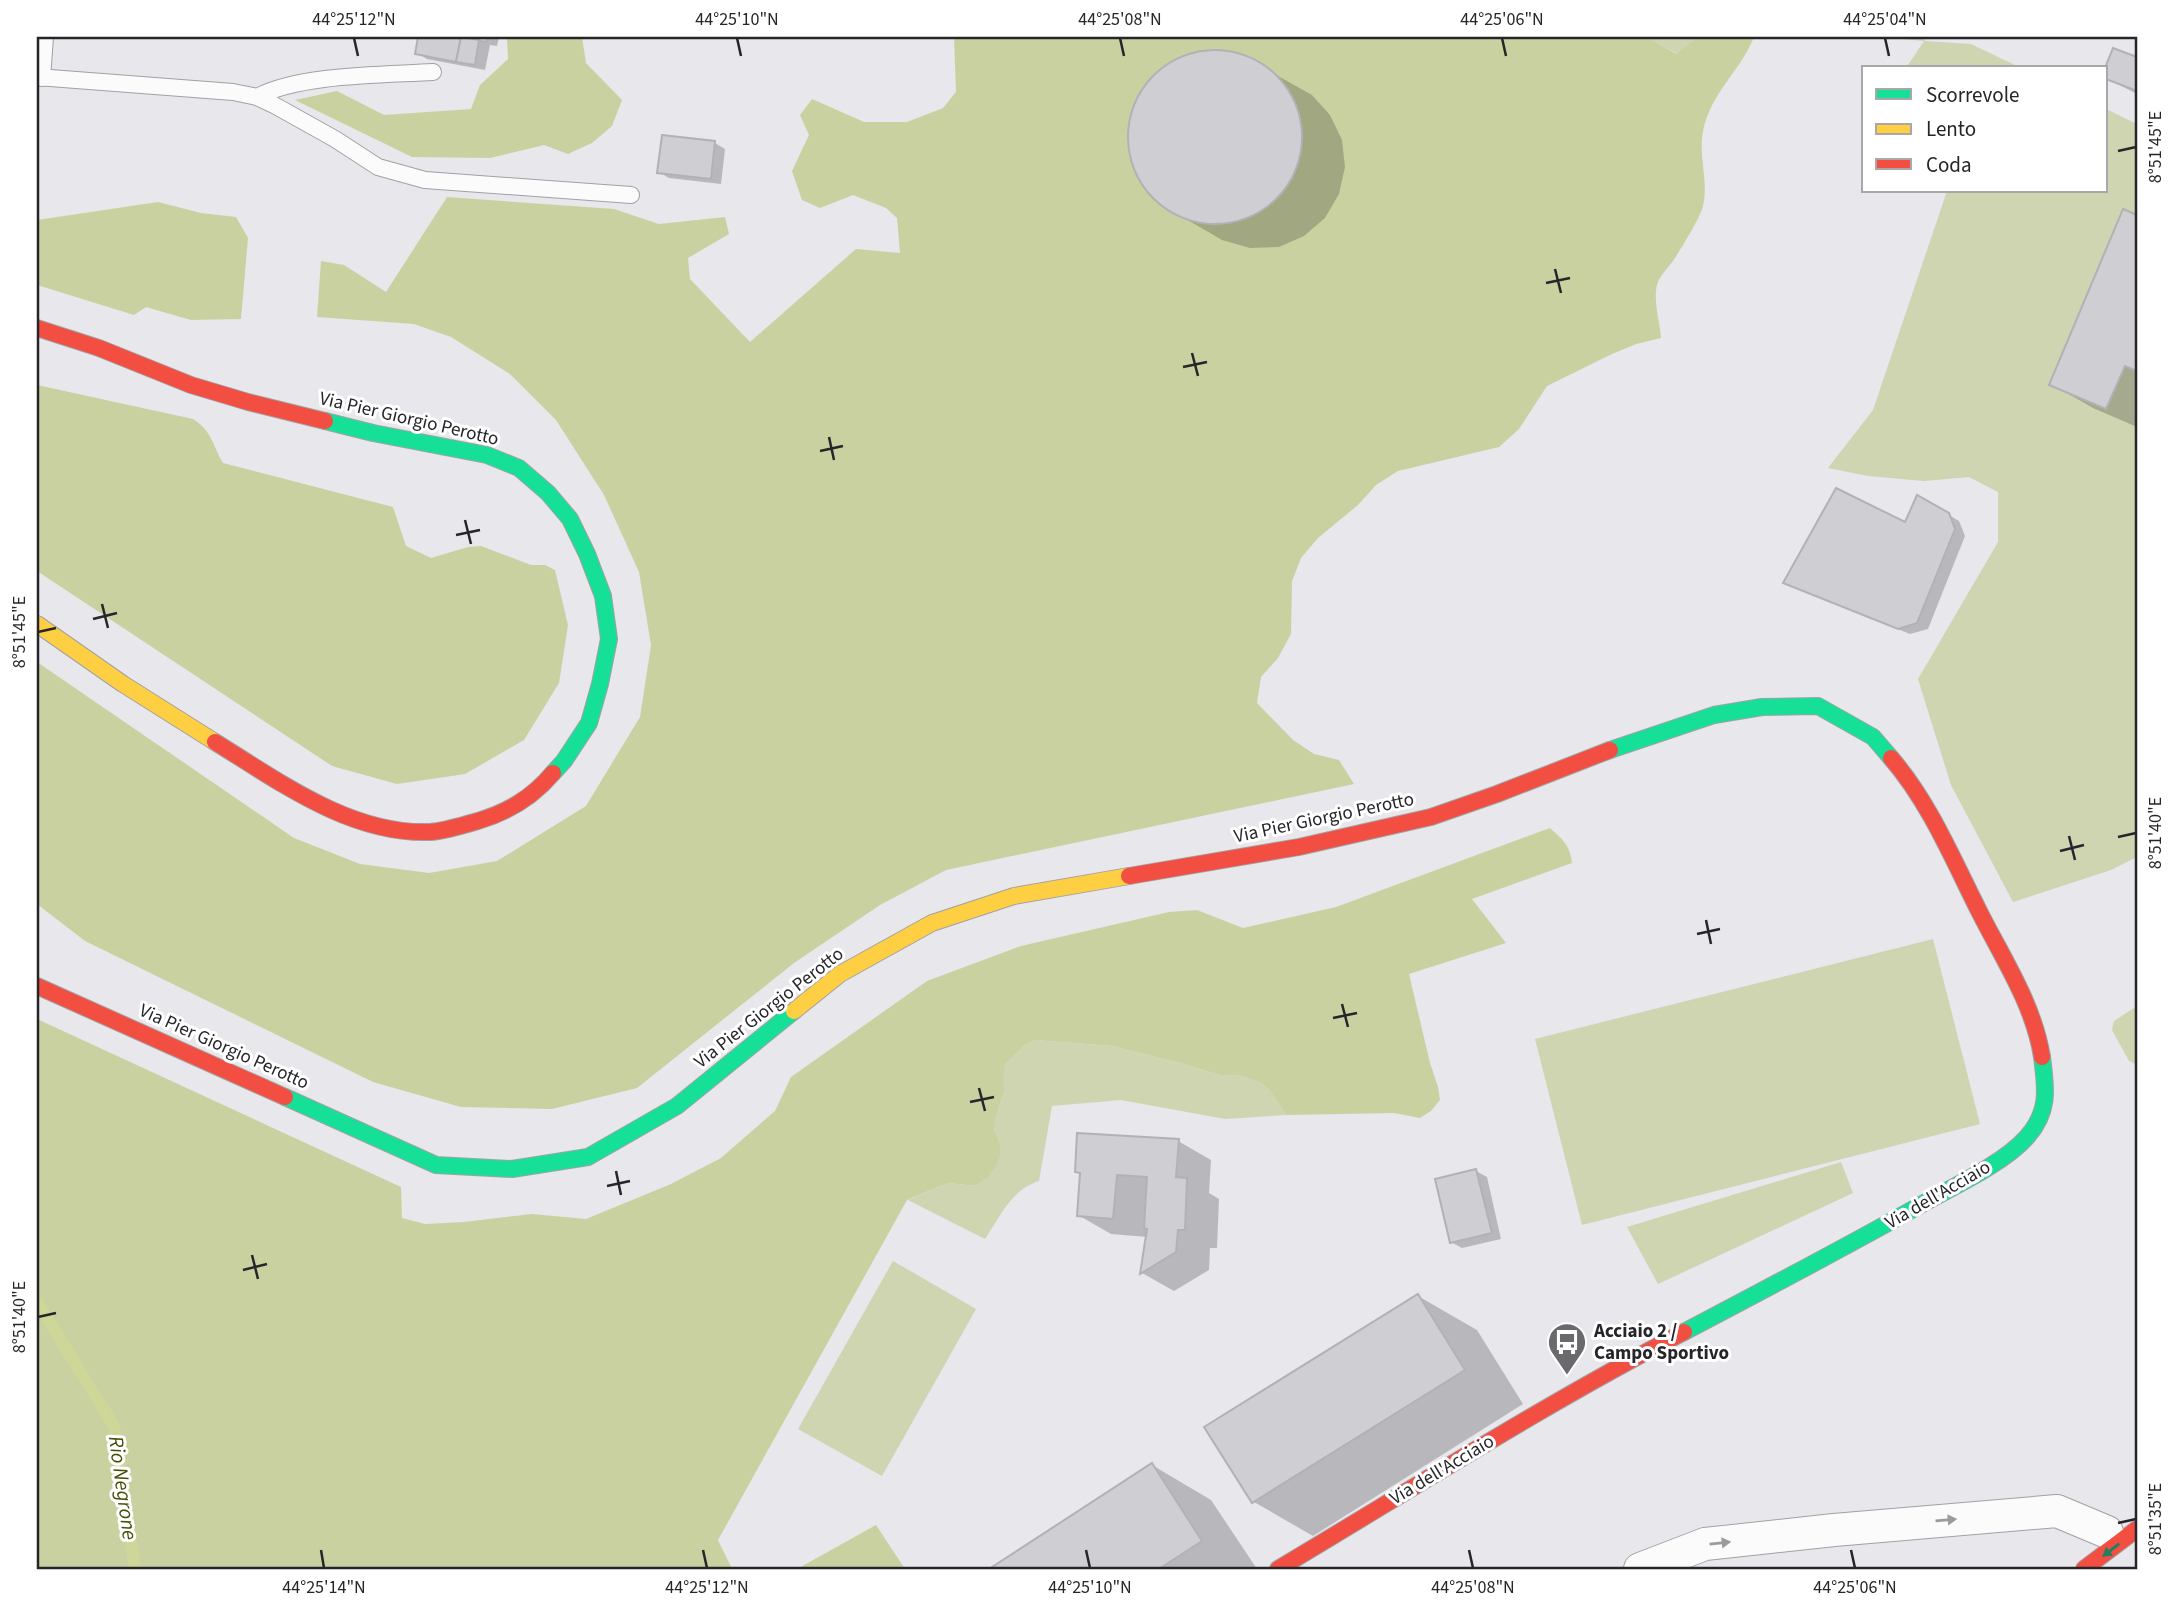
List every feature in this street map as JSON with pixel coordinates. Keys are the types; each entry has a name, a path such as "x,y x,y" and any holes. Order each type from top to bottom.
{"main road":[{"name":"Via Pier Giorgio Perotto","path":"37,328 99,348 191,385 248,402 373,433 488,455 519,468 548,493 570,519 603,596 609,639 589,723 564,761 539,790 501,814 430,832 389,828 352,819 301,795 123,684 37,624"},
{"name":"Via dell'Acciaio","path":"1278,1569 1315,1560 1615,1368 1833,1254 1994,1164 2027,1137 2041,1114 2047,1091 2040,1044 2030,1011 1911,781 1873,737 1818,706 1762,707 1714,715"},
{"name":"Via Pier Giorgio Perotto","path":"37,986 436,1165 512,1168 588,1157 677,1106 840,974 932,923 1014,896 1298,847 1432,817 1612,749 1714,715"},
{"path":"2084,1569 2122,1530"}],"street":[{"path":"1640,1569 1705,1544 2057,1511 2122,1530"}],"lane":[{"path":"45,37 39,78 233,92 257,97 335,139 378,166 425,180 631,195"},
{"path":"257,97 270,90 341,78 433,72"}],"green space":[{"path":"507,37 582,37 586,63 622,100 612,126 592,143 568,154 544,145 490,158 412,157 295,100 337,91 384,115 471,109 480,85 508,59"},
{"path":"954,37 1650,37 1677,54 1697,37 1754,37 1712,105 1707,118 1702,140 1705,187 1703,206 1686,240 1657,285 1656,305 1661,338 1612,354 1547,386 1519,429 1499,447 1398,471 1376,485 1358,505 1318,538 1301,558 1292,581 1291,634 1278,658 1261,677 1257,703 1293,740 1314,754 1339,760 1354,784 946,870 880,905 794,963 637,1088 552,1109 461,1107 373,1082 85,941 37,904 37,662 294,838 360,864 429,873 497,861 586,806 640,717 651,645 639,572 604,495 556,420 510,374 451,337 414,324 317,317 321,261 344,265 386,292 447,197 614,209 659,224 725,217 729,234 688,258 690,279 750,342 856,249 900,253 897,218 886,208 853,195 820,208 802,200 792,171 809,135 800,115 812,99 864,122 907,122 943,108 956,92"},
{"path":"1650,37 1697,37 1678,54"},
{"path":"1879,37 1924,37 1925,41 1971,44 2017,66 1907,66 1924,41"},
{"path":"2108,110 2137,124 2137,857 2111,870 2013,902 1951,785 1918,679 1998,542 1998,492 1969,477 1924,481 1868,476 1828,468 1873,410 1947,192 2108,192"},
{"path":"158,202 201,213 236,217 248,238 241,319 191,320 146,307 134,315 37,285 37,220"},
{"path":"37,385 193,419 208,433 223,463 393,507 406,546 431,558 481,546 531,565 545,565 555,570 568,625 559,683 524,740 465,774 397,784 332,766 37,571"},
{"path":"1550,828 1565,843 1572,863 1472,899 1506,943 1409,974 1440,1100 1431,1111 1420,1118 1394,1113 1286,1115 1270,1091 1261,1083 1248,1078 1223,1076 1112,1046 1035,1040 1024,1046 1005,1065 1004,1092 994,1130 1000,1143 1000,1156 995,1168 987,1179 974,1186 948,1183 907,1200 718,1540 732,1569 37,1569 37,1019 401,1187 402,1218 425,1224 532,1214 586,1219 671,1184 721,1158 775,1111 791,1077 927,981 1021,946 1169,912 1197,910 1243,928 1336,907"},
{"path":"1933,939 1980,1124 1582,1225 1535,1039"},
{"path":"2137,1006 2137,1065 2129,1061 2112,1030 2114,1021"},
{"path":"1035,1040 1112,1046 1223,1076 1248,1078 1261,1083 1270,1091 1286,1115 1225,1119 1121,1100 1052,1106 1039,1181 1021,1190 1014,1197 985,1239 908,1200 948,1183 974,1186 987,1179 995,1168 1000,1143 994,1130 1004,1092 1005,1065 1024,1046"},
{"path":"1841,1162 1853,1193 1658,1284 1627,1227"},
{"path":"893,1261 976,1309 882,1476 798,1429"},
{"path":"876,1525 905,1569 797,1569"}],"building":[{"path":"418,37 461,37 456,62 415,54"},
{"path":"461,37 488,37 486,42"},
{"path":"461,37 479,40 475,65 456,62"},
{"path":"2113,48 2137,57 2137,91 2108,80 2108,66 2106,66"},
{"path":"1215,50 1248,57 1276,76 1295,104 1302,137 1295,170 1276,198 1248,217 1215,224 1182,217 1154,198 1135,170 1128,137 1135,104 1154,76 1182,57"},
{"path":"662,135 715,141 711,179 657,173"},
{"path":"2123,209 2137,215 2137,371 2125,366 2106,409 2049,385"},
{"path":"1836,488 1905,522 1917,495 1949,513 1955,529 1917,623 1898,629 1783,583"},
{"path":"1077,1133 1179,1139 1176,1177 1187,1178 1185,1230 1178,1230 1176,1252 1140,1274 1147,1229 1144,1228 1147,1177 1117,1175 1113,1219 1077,1216 1080,1173 1075,1172"},
{"path":"1476,1169 1492,1233 1450,1243 1435,1179"},
{"path":"1418,1294 1465,1370 1252,1503 1204,1427"},
{"path":"1152,1463 1202,1541 1159,1569 989,1569"}],"waterway":[{"name":"Rio Negrone","path":"37,1302 114,1426 135,1569"}],"traffic: fast":[{"path":"325,421 487,455 519,468 548,493 570,519 603,596 609,639 589,723 553,773"},
{"path":"1610,750 1714,715 1762,707 1818,706 1873,737 1891,758"},
{"path":"285,1097 436,1165 512,1169 588,1157 677,1106 794,1011"},
{"path":"1684,1332 1964,1182 2006,1156 2027,1137 2040,1118 2045,1099 2042,1057"}],"traffic: slow":[{"path":"37,624 123,684 215,742"},
{"path":"794,1011 840,974 932,923 1014,896 1129,876"}],"traffic: jam":[{"path":"37,328 99,348 191,385 325,421"},
{"path":"215,742 317,803 372,825 401,831 430,832 489,817 528,797 553,773"},
{"path":"1129,876 1299,847 1431,817 1610,750"},
{"path":"1891,758 1929,813 2008,966 2032,1020 2042,1057"},
{"path":"37,986 285,1097"},
{"path":"1278,1569 1530,1418 1684,1332"},
{"path":"2084,1569 2137,1529"}],"place":[{"name":"Acciaio 2 / Campo Sportivo","path":"1567,1376"}]}
